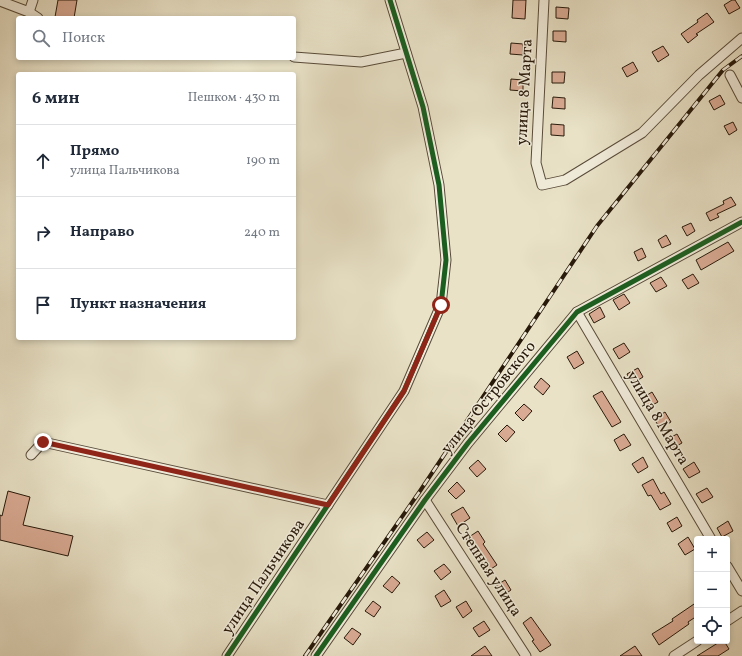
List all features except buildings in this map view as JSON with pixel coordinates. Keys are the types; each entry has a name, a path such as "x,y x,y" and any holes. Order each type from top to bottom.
{"street":[{"path":"29,12 32,0"},
{"name":"улица Пальчикова","path":"227,656 404,391 441,305 446,260 439,185 423,107 390,0"},
{"name":"улица 8 Марта","path":"544,0 536,163 542,185 565,180 642,133 698,75 742,38"},
{"path":"0,1 29,12 35,16"},
{"path":"296,57 362,62 406,53"},
{"path":"730,75 742,98"},
{"name":"улица Островского","path":"316,656 425,500 468,443 577,312 742,222"},
{"name":"улица 8 Марта","path":"577,312 709,536"},
{"path":"31,455 43,442 328,505"},
{"name":"Степная улица","path":"425,500 526,656"},
{"path":"730,571 742,591"},
{"path":"730,619 742,611"},
{"path":"674,656 694,643"}],"railway":[{"path":"305,656 420,491 597,226 723,70 742,56"}],"cycle path":[{"path":"227,656 404,391 441,305 446,260 439,185 423,107 390,0"},
{"path":"316,656 425,500 468,443 577,312 742,222"}],"route":[{"path":"43,442 328,505 404,391 441,305"}]}
